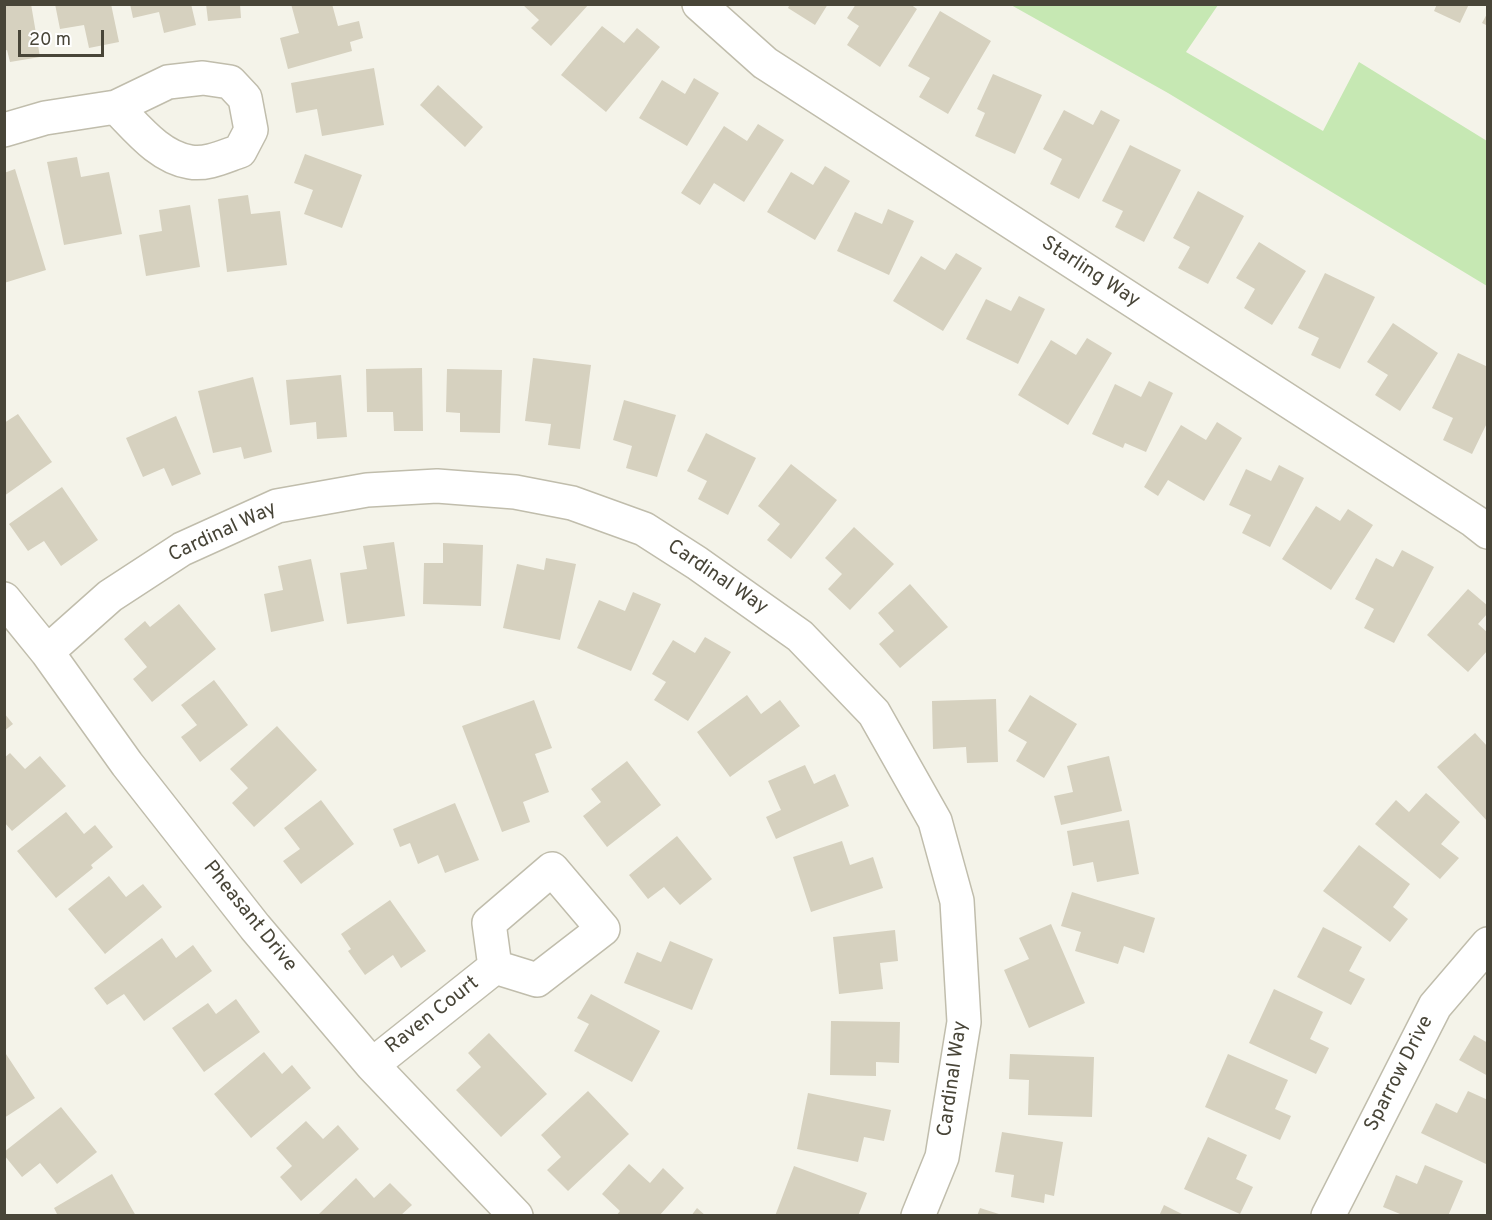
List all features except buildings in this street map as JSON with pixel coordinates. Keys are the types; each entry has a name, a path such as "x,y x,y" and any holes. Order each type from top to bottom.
{"street":[{"name":"Starling Way","path":"699,4 765,63 1464,514 1488,532"},
{"path":"4,130 45,118 116,107"},
{"name":"Cardinal Way","path":"47,652 110,596 182,549 277,506 368,489 437,486 515,492 572,503 644,529 697,563 800,636 874,713 934,821 957,901 964,1023 942,1157 918,1215"},
{"name":"Pheasant Drive","path":"4,600 47,652 127,764 255,927 372,1065 516,1215"},
{"name":"Sparrow Drive","path":"1328,1215 1435,1006 1488,944"},
{"name":"Raven Court","path":"372,1065 495,967"}],"green space":[{"path":"1011,5 1218,5 1186,52 1323,131 1359,62 1487,141 1487,286 1168,93"}]}
